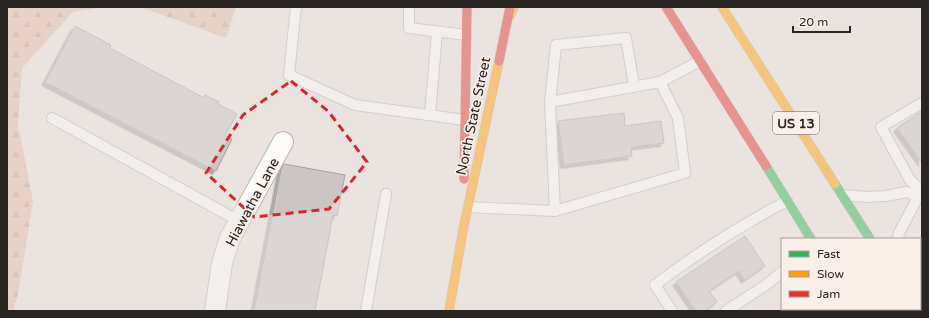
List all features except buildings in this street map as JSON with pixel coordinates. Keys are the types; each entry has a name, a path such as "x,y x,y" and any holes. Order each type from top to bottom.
{"main road":[{"name":"North State Street","path":"463,230 467,7"},
{"name":"North State Street","path":"449,311 463,230 510,7"},
{"path":"508,19 514,7"},
{"path":"666,7 810,238"},
{"name":"US 13","path":"722,7 869,238"}],"street":[{"name":"Hiawatha Lane","path":"215,311 222,263 230,238 283,142"}],"lane":[{"path":"296,7 289,75 355,105 465,120"},
{"path":"409,7 409,28 466,35"},
{"path":"430,115 437,32"},
{"path":"554,211 550,102 556,45 626,38 634,86"},
{"path":"550,102 660,82 700,61"},
{"path":"468,207 554,211 685,173 678,118 660,82"},
{"path":"921,194 910,180 881,127 922,103"},
{"path":"52,118 239,221"},
{"path":"843,195 866,197 886,196 907,192 921,194"},
{"path":"366,311 386,194"},
{"path":"898,238 899,233 921,194"},
{"path":"672,311 655,285 678,267 763,213 787,201"},
{"path":"726,311 766,285 781,273"}],"highlighted area":[{"path":"291,81 328,111 367,162 329,209 254,217 206,173 243,115"}],"green space":[{"path":"7,7 103,7 73,12 22,68 18,124 33,201 18,294 13,311 7,311"},
{"path":"140,7 236,7 226,38"}],"traffic: fast":[{"path":"766,166 810,238"},
{"path":"835,184 869,238"}],"traffic: slow":[{"path":"508,19 514,7"},
{"path":"722,7 835,184"},
{"path":"449,311 463,230 499,61"}],"traffic: jam":[{"path":"464,179 467,7"},
{"path":"499,61 510,7"},
{"path":"666,7 766,166"}]}
